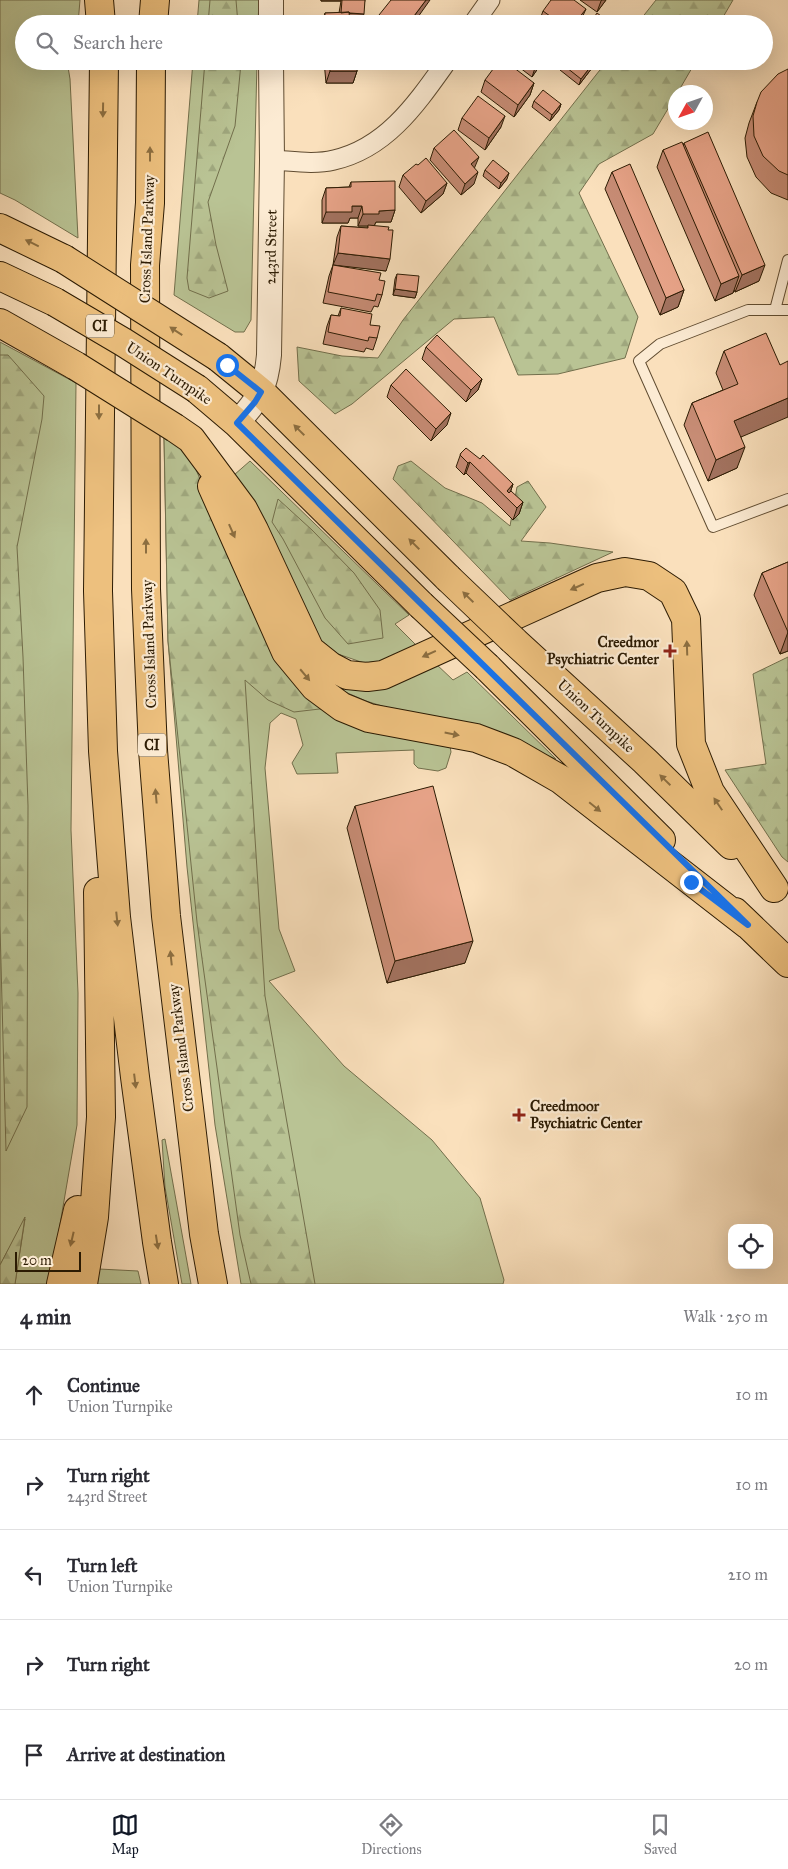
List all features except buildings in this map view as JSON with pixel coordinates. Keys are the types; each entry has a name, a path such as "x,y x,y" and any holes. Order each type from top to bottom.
{"main road":[{"path":"99,0 100,15"},
{"path":"106,15 107,0"},
{"name":"CI","path":"104,70 98,591 103,751 116,916 136,1087 164,1284"},
{"name":"Cross Island Parkway","path":"152,70 150,203 145,265 146,589 155,779 166,916 184,1080 212,1284"},
{"name":"Union Turnpike","path":"0,228 64,259 218,357 261,392 448,578 645,761 781,894"},
{"name":"Union Turnpike","path":"0,276 55,302 123,342 197,389 237,423 788,963"},
{"path":"0,323 76,366 183,434 243,510 310,650 330,666 347,675 367,677 383,675 597,578 626,572 649,576 673,592 686,619 691,744 710,792 781,894"},
{"path":"183,434 286,652 315,687 342,707 369,718 476,738 513,752 560,779 748,925"},
{"path":"83,1284 94,1218 101,1117 95,784 98,591"},
{"path":"62,1284 78,1212 93,1115 99,964"},
{"path":"184,1080 212,1227 226,1284"}],"street":[{"path":"271,0 271,15"},
{"path":"480,15 490,0"},
{"name":"243rd Street","path":"237,423 261,392 267,377 270,355 272,70"},
{"path":"272,160 313,162 332,160 349,156 365,148 379,139 406,115 440,70"}],"lane":[{"path":"775,310 788,260"},
{"path":"788,310 748,310 660,344 639,361 713,527 788,499"}],"green space":[{"path":"0,0 80,0 79,15 15,15 15,70 68,70 78,238 0,193"},
{"path":"199,0 259,0 258,15 198,15"},
{"path":"210,0 236,0 237,15 209,15"},
{"path":"656,0 733,0 724,15 644,15"},
{"path":"192,70 257,70 251,320 244,332 235,332 174,295"},
{"path":"204,70 240,70 235,126 208,202 216,245 228,291 209,298 189,290 187,278"},
{"path":"600,70 691,70 682,85 668,85 668,109 653,134 599,164 579,193 638,317 625,358 558,374 518,375 494,317 454,319 352,404 335,414 299,381 297,347 342,356 378,358 403,320"},
{"path":"0,342 76,383 71,830 78,993 77,1125 52,1271 47,1284 15,1284 25,1219 0,1265"},
{"path":"0,355 8,355 44,396 42,419 17,547 28,806 27,1107 6,1151 0,926"},
{"path":"164,437 191,458 280,666 450,746 451,752 446,768 438,771 418,768 414,764 414,750 336,753 338,773 297,774 292,763 303,745 296,719 281,713 270,723 265,768 279,929 295,971 269,981 344,1066 432,1140 480,1198 504,1280 503,1284 241,1284 215,1125 187,867 168,641"},
{"path":"164,437 176,444 191,458 280,666 328,708 294,712 268,700 245,680 265,996 315,1284 251,1284 240,1235 197,922 168,641"},
{"path":"250,461 409,615 395,624 417,646 390,660 364,663 338,654 314,635 234,475"},
{"path":"411,461 445,488 482,503 510,526 517,487 528,481 546,507 521,541 613,552 510,600 393,479 398,466"},
{"path":"278,499 312,530 354,573 380,610 383,638 348,644 325,618 272,522"},
{"path":"788,657 788,862 782,857 725,770 766,764 753,674"},
{"path":"435,663 453,680 467,672 556,759 489,732 417,717 366,701 329,685 321,669"},
{"path":"165,1139 191,1284 182,1284 165,1187 162,1140"},
{"path":"25,1217 15,1284 0,1284 0,1265"},
{"path":"99,1269 138,1271 141,1284 95,1284"}],"place":[{"name":"Creedmor Psychiatric Center","path":"670,651"},
{"name":"Creedmoor Psychiatric Center","path":"519,1115"}],"route":[{"path":"227,365 261,392 237,423 748,925 691,882"}]}
